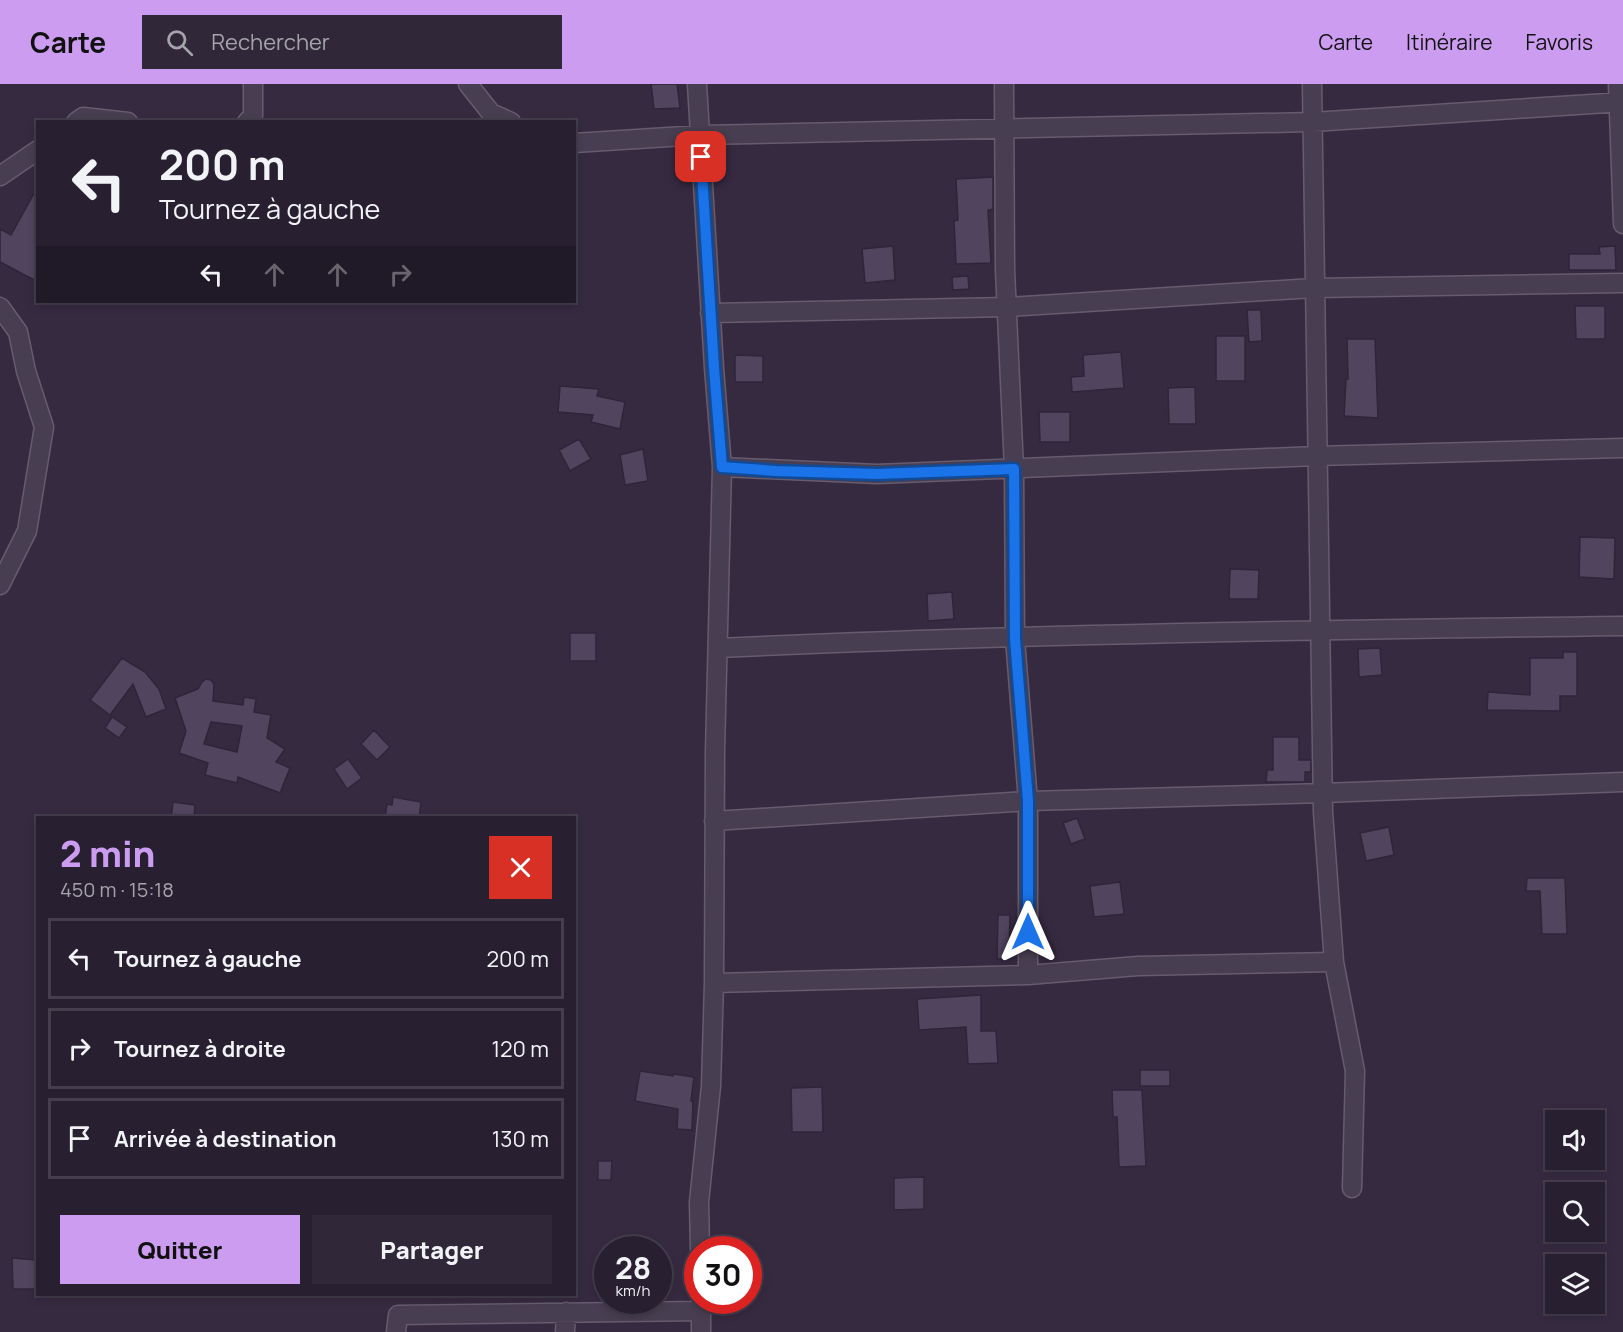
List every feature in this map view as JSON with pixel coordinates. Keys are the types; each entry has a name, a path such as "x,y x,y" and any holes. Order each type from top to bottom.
{"street":[{"path":"249,120 253,116 253,84"},
{"path":"468,84 491,112 507,120"},
{"path":"697,84 710,312 722,467 719,648 714,751 714,983 711,1086 699,1202 700,1236"},
{"path":"1004,84 1007,307 1014,469 1015,639 1028,801 1028,975"},
{"path":"1312,84 1323,793 1334,962 1355,1071 1352,1188"},
{"path":"1618,84 1623,224"},
{"path":"576,143 700,135 1312,122 1620,102"},
{"path":"79,120 83,117 110,120"},
{"path":"0,176 36,151"},
{"path":"710,312 1007,307 1314,288 1623,283"},
{"path":"0,307 18,332 26,371 44,427 27,531 0,585"},
{"path":"722,467 877,474 1316,456 1623,448"},
{"path":"719,648 839,642 1321,630 1623,626"},
{"path":"714,820 1028,801 1623,782"},
{"path":"714,983 1028,975 1138,966 1334,962"},
{"path":"396,1332 398,1315 566,1312 684,1307"},
{"path":"566,1312 566,1332"},
{"path":"701,1314 701,1332"}],"building":[{"path":"651,84 677,84 680,108 654,109"},
{"path":"993,177 993,209 988,210 991,263 956,264 954,221 958,220 956,179"},
{"path":"36,190 36,281 0,262 0,229 11,235"},
{"path":"893,246 895,280 865,283 862,249"},
{"path":"1615,246 1616,270 1569,270 1569,254 1600,254 1599,247"},
{"path":"968,276 969,289 953,290 952,277"},
{"path":"1575,306 1605,306 1605,339 1576,339"},
{"path":"1247,310 1261,310 1262,341 1249,342"},
{"path":"1216,336 1245,336 1245,381 1216,381"},
{"path":"1347,339 1375,339 1378,418 1344,416 1346,379 1348,379"},
{"path":"1121,352 1124,388 1072,392 1071,377 1084,376 1083,355"},
{"path":"735,355 763,356 763,382 735,382"},
{"path":"560,386 599,389 597,396 625,402 620,429 591,422 593,415 558,412"},
{"path":"1195,387 1196,424 1169,424 1168,388"},
{"path":"1039,412 1070,412 1070,442 1040,442"},
{"path":"579,439 591,459 570,471 559,450"},
{"path":"643,449 648,481 625,485 620,455"},
{"path":"1580,537 1615,538 1614,579 1579,577"},
{"path":"1230,569 1259,570 1258,599 1229,599"},
{"path":"952,592 954,619 928,621 927,594"},
{"path":"570,633 596,633 596,661 570,661"},
{"path":"1380,648 1382,675 1359,677 1358,649"},
{"path":"1563,652 1577,652 1577,696 1560,696 1560,711 1487,710 1488,692 1530,695 1530,658 1563,658"},
{"path":"122,658 145,672 159,689 166,709 146,717 133,684 110,715 90,700"},
{"path":"206,679 211,680 214,684 213,701 243,705 244,697 256,699 254,712 271,715 267,738 285,749 276,762 290,768 280,793 238,777 237,783 205,775 208,763 179,753 186,731 175,698 198,689","holes":["211,722 242,726 237,752 204,744"]},
{"path":"112,717 127,727 119,738 105,728"},
{"path":"374,730 390,747 377,760 361,744"},
{"path":"1273,737 1299,737 1299,760 1311,760 1311,772 1305,772 1305,782 1266,782 1267,770 1273,770"},
{"path":"348,759 362,778 347,789 334,769"},
{"path":"393,797 421,802 419,816 385,816 387,804 392,805"},
{"path":"173,802 195,805 194,816 171,816"},
{"path":"1077,818 1085,839 1071,844 1063,823"},
{"path":"1389,827 1394,855 1366,861 1360,833"},
{"path":"1527,878 1565,878 1567,934 1542,934 1540,891 1526,891"},
{"path":"1120,882 1124,914 1094,917 1090,886"},
{"path":"998,915 1010,915 1009,959 997,959"},
{"path":"981,995 981,1031 996,1031 998,1063 968,1064 966,1027 919,1030 917,999"},
{"path":"1140,1070 1170,1070 1170,1086 1140,1086"},
{"path":"640,1071 694,1077 691,1101 693,1101 692,1130 677,1129 678,1109 635,1101"},
{"path":"822,1087 823,1132 792,1132 791,1088"},
{"path":"1112,1090 1142,1090 1146,1166 1119,1167 1117,1117 1113,1117"},
{"path":"598,1161 612,1161 611,1180 598,1180"},
{"path":"924,1177 924,1209 894,1210 894,1178"},
{"path":"12,1258 36,1260 36,1289 13,1289"}],"route":[{"path":"701,157 722,467 877,474 1014,469 1015,639 1028,801 1028,932"}]}
